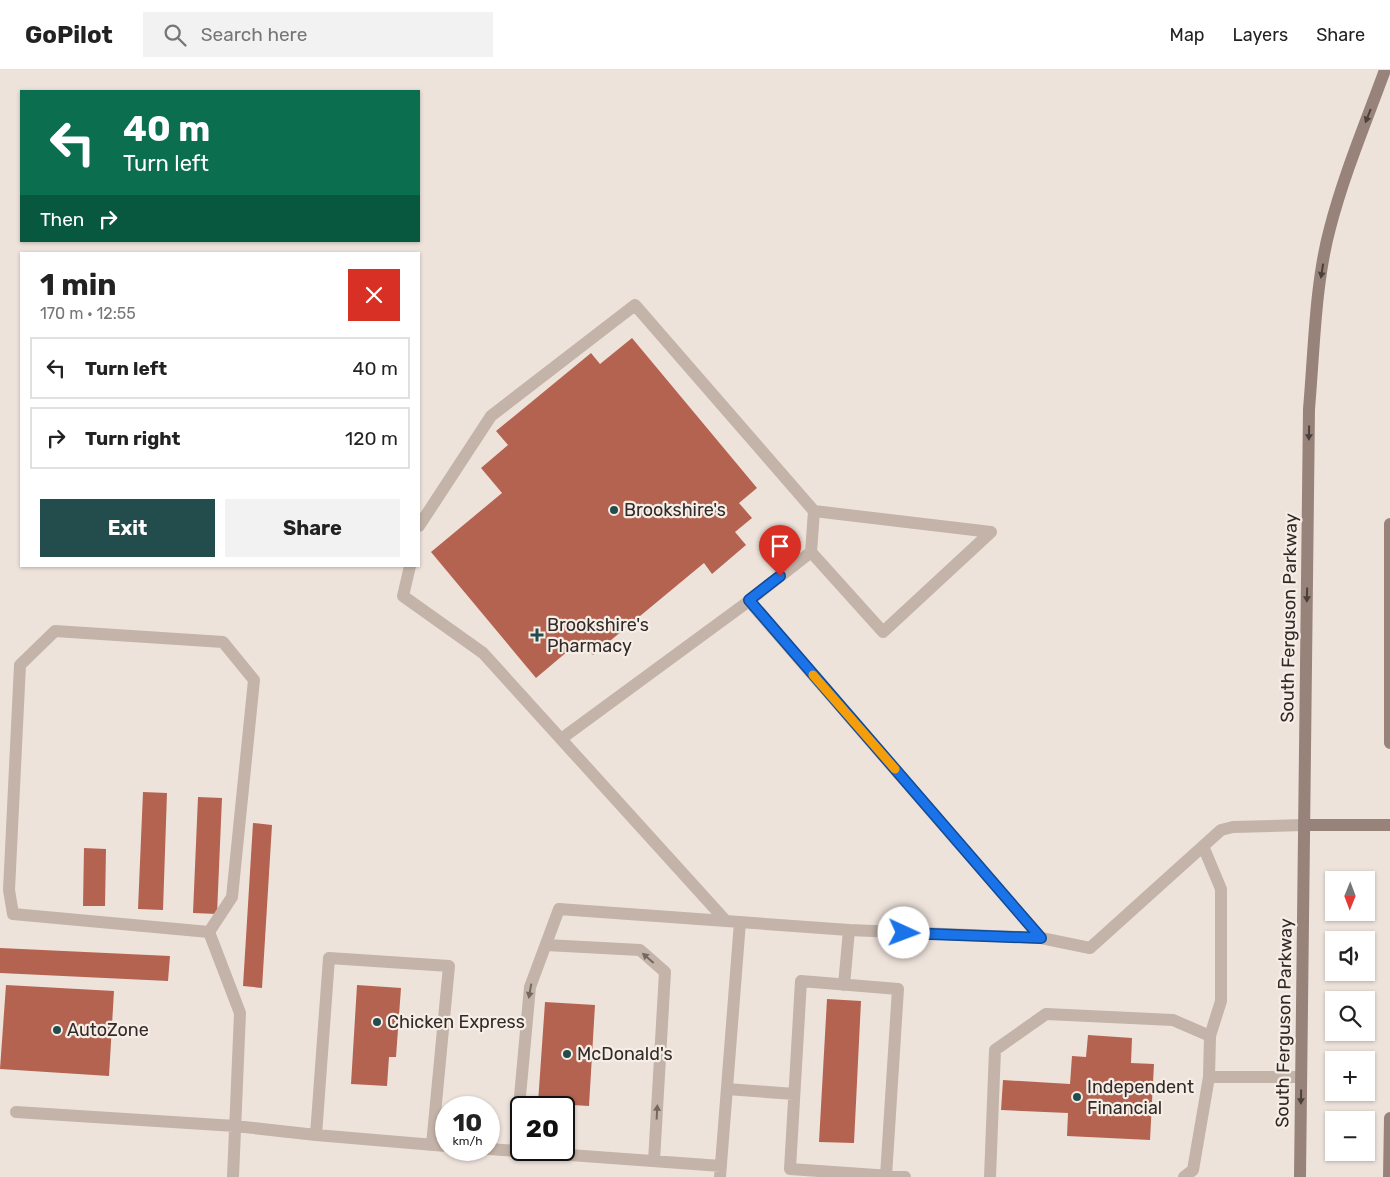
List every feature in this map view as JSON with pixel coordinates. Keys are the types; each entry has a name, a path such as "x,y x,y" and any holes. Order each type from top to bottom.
{"street":[{"name":"South Ferguson Parkway","path":"1300,1177 1309,409 1320,288 1329,229 1351,161 1385,70"},
{"path":"1390,524 1390,744"},
{"path":"1304,825 1390,825"},
{"path":"1389,1177 1390,1118"}],"lane":[{"path":"420,524 491,416 636,305 814,511 991,532 883,632 811,552 814,511"},
{"path":"561,739 811,552"},
{"path":"410,567 404,596 482,653 726,921"},
{"path":"749,600 1041,938"},
{"path":"55,631 222,642 254,680 232,897 209,932 13,914 9,890 20,665 55,631"},
{"path":"520,1096 530,987 560,909 849,930 1041,938 1090,948 1221,830 1227,828 1304,825"},
{"path":"1184,1177 1193,1170 1209,1077 1210,1036 1221,1001 1221,889 1203,846"},
{"path":"575,1156 654,1161 720,1172 740,922"},
{"path":"844,985 849,930"},
{"path":"209,932 240,1013 233,1177"},
{"path":"546,945 640,950 665,972 654,1161"},
{"path":"316,1135 329,958 449,966 432,1144"},
{"path":"886,1176 898,989 801,981 790,1169 886,1176 905,1177"},
{"path":"990,1177 994,1050 1046,1014 1173,1020 1210,1036"},
{"path":"1209,1077 1301,1078"},
{"path":"727,1089 794,1094"},
{"path":"16,1112 235,1126 316,1135 435,1144"}],"building":[{"name":"Brookshire's","path":"632,338 757,488 739,503 752,518 735,532 746,545 712,574 704,563 593,655 581,640 536,678 431,552 502,493 481,468 508,445 496,431 591,353 600,364"},
{"path":"143,792 167,793 163,910 138,909"},
{"path":"198,797 222,798 217,914 193,913"},
{"path":"253,823 272,825 262,988 243,986"},
{"path":"84,848 106,849 105,906 83,906"},
{"path":"0,948 170,956 168,981 0,973"},
{"name":"AutoZone","path":"6,985 114,991 109,1076 0,1069"},
{"name":"Chicken Express","path":"357,985 401,988 396,1057 389,1057 387,1086 351,1084"},
{"path":"827,999 861,1001 854,1143 819,1142"},
{"name":"McDonald's","path":"545,1002 595,1005 589,1106 575,1105 575,1096 538,1096"},
{"name":"Independent Financial","path":"1088,1035 1132,1038 1131,1063 1154,1064 1150,1140 1067,1136 1068,1113 1001,1110 1003,1080 1070,1084 1072,1056 1086,1057"}],"slow traffic":[{"path":"813,675 895,769"}],"place":[{"name":"Brookshire's","path":"614,510"},
{"name":"Brookshire's Pharmacy","path":"537,635"},
{"name":"Chicken Express","path":"377,1022"},
{"name":"AutoZone","path":"57,1030"},
{"name":"McDonald's","path":"567,1054"},
{"name":"Independent Financial","path":"1077,1097"}],"route":[{"path":"780,576 749,600 1041,938 904,933"}]}
